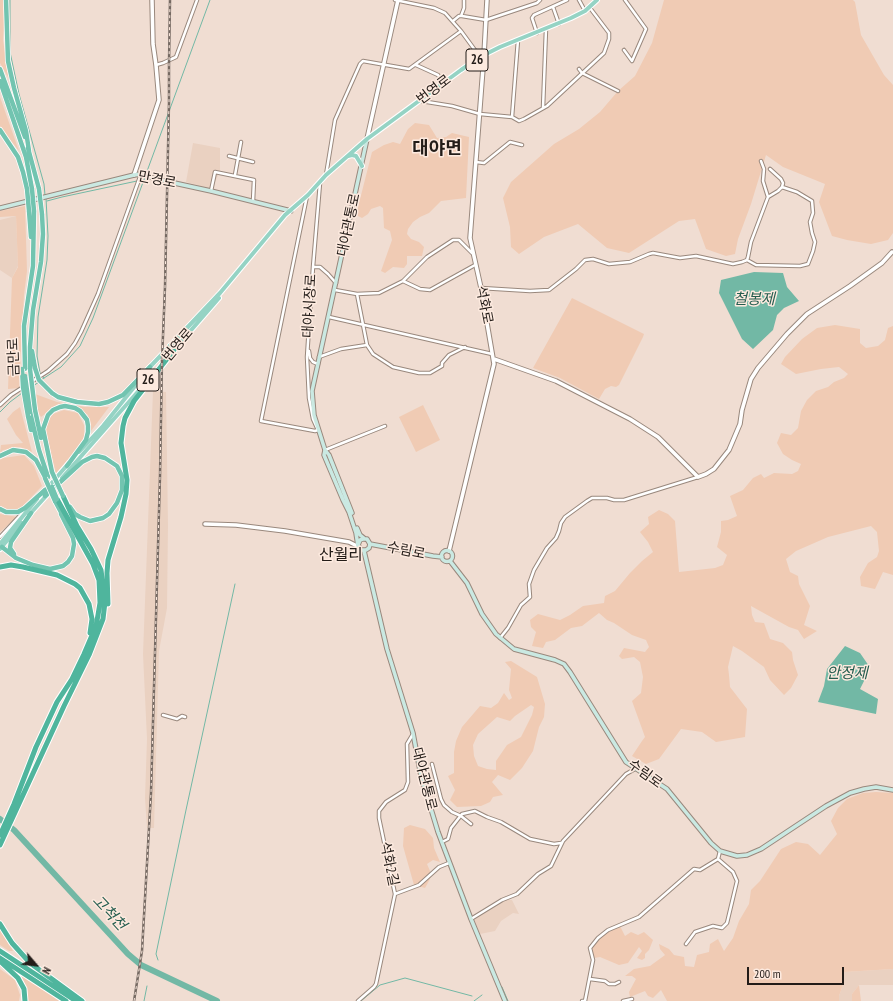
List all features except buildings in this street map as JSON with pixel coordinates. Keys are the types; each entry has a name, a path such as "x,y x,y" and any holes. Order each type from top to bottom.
{"highway":[{"path":"6,0 8,61 26,131 29,151"},
{"path":"0,69 12,99 29,151"},
{"path":"0,81 26,157 30,189"},
{"path":"0,130 18,157 24,175"},
{"path":"0,134 9,146 30,189"},
{"name":"금만로","path":"28,369 31,321 41,262 43,234 39,189 29,151"},
{"name":"금만로","path":"30,189 33,266 24,326 31,413 39,450 47,477 58,499"},
{"path":"12,815 38,742 57,702 102,632 106,620 109,594 107,573 108,560 126,494 127,480 121,443 125,418 134,401 174,350"},
{"path":"28,369 58,397 77,402 94,404 108,402 123,395 150,367"},
{"path":"52,472 42,429 48,415 53,410 65,406 80,411 87,420 88,426 86,440 67,466"},
{"name":"금만로","path":"31,413 52,472 58,499"},
{"path":"0,456 13,450 26,452 36,460 47,477"},
{"path":"45,496 82,462 92,457 101,457 110,460 120,470 123,482 120,498 114,509 103,518 90,520 80,517 58,499"},
{"path":"0,509 6,512 18,512 25,508 45,490"},
{"path":"58,499 94,564 99,580 100,604 96,626 87,654"},
{"path":"0,845 2,833 64,706 103,619 105,602 104,584 101,570 91,548 58,499"},
{"path":"0,546 22,561 43,568 50,569 63,566 72,556 74,550 73,538 61,514 58,499"},
{"path":"31,512 12,539 10,548 17,557 43,568"},
{"path":"61,514 85,548"},
{"path":"0,567 17,566 57,575 69,580 80,588 89,604 92,619 87,654"},
{"path":"0,924 12,943 30,963 82,1001"},
{"path":"0,951 76,1001"},
{"path":"0,958 66,1001"},
{"path":"0,962 18,978 24,989 25,1001"}],"main road":[{"name":"번영로","path":"0,546 97,439 224,292 291,211 326,175 367,139 482,56 500,47 559,24 590,8 598,0"},
{"name":"대야관통로","path":"358,544 349,512 324,455 312,401 312,391 367,139"},
{"path":"348,156 356,156 362,166"},
{"name":"만경로","path":"0,208 142,174 291,211"},
{"name":"번영로","path":"0,546 45,490 103,426 150,367 220,293 285,215 291,211"},
{"name":"대야관통로","path":"324,450 329,455 358,532 365,539"},
{"path":"365,539 369,541 370,544 369,548 364,551 361,550 358,544 365,539"},
{"name":"수림로","path":"370,544 442,557 445,561 450,561 467,583 489,626 500,638 514,650 564,664 626,762 667,789 713,846 720,851"},
{"name":"대야관통로","path":"364,551 387,650 413,733 421,776 449,863 505,1001"},
{"name":"수림로","path":"442,557 445,551 449,551"},
{"path":"449,551 453,556 450,561"},
{"path":"720,851 737,856 747,855 761,849 821,809 850,793 876,787 893,790"}],"street":[{"path":"134,175 159,100 153,44 152,0"},
{"path":"156,65 176,57 197,0"},
{"path":"397,0 434,8 445,13 482,56"},
{"name":"대야관통로","path":"367,139 397,0"},
{"path":"453,21 460,16 464,8 464,0"},
{"name":"석화로","path":"487,0 482,56 480,114 470,232 475,265 481,288 494,359"},
{"path":"460,16 486,20 537,3 540,0"},
{"path":"537,33 532,18 534,15 567,0"},
{"path":"579,0 585,11"},
{"path":"624,0 646,29 632,61 624,50"},
{"path":"553,7 559,24"},
{"path":"421,101 452,106 480,114 512,118 519,121 543,109 604,52 609,39 609,33 590,8"},
{"path":"543,109 546,29"},
{"path":"326,175 334,120 362,61 366,60 410,70 461,30"},
{"path":"512,118 518,40"},
{"path":"416,65 438,75 444,83"},
{"path":"579,69 582,73 618,91"},
{"path":"234,175 241,142"},
{"path":"476,162 484,163 510,142 522,145"},
{"path":"229,156 253,162"},
{"path":"747,260 751,242 768,197 763,181 764,169 761,160"},
{"path":"768,197 778,192 783,183 781,179 770,169"},
{"path":"211,191 215,172 254,180 253,202"},
{"path":"0,405 11,395 41,376 67,354 82,332 98,294 142,174"},
{"name":"대야시장로","path":"318,430 313,420 309,398 307,357 320,181"},
{"path":"481,288 530,291 549,290 576,269 584,260 593,259 609,264 630,262 649,254 680,258 696,256 733,264 747,260 756,265 800,266 808,264 816,242 812,233 810,222 813,213 812,201 797,192 782,187"},
{"path":"308,195 261,421 315,431 318,430"},
{"path":"335,290 358,294 379,292 403,281 427,257 453,240 459,240 473,254"},
{"path":"500,638 508,628 520,605 530,597 529,584 534,570 547,548 556,538 560,523 565,517 592,498 624,500 698,477 714,469 729,450 740,424 750,379 758,368 806,314 850,286 882,263 892,252"},
{"path":"403,281 420,289 430,290 475,265"},
{"path":"313,267 320,267 336,283"},
{"path":"358,294 367,346 373,354 393,367 418,372 430,372 442,366 442,363 449,355 465,347"},
{"path":"329,318 492,354"},
{"path":"308,339 310,358 313,362 318,364"},
{"path":"320,357 341,349 367,346"},
{"path":"449,551 493,370 494,359 556,381 630,419 658,437 698,477"},
{"path":"324,450 385,426"},
{"path":"0,537 37,497"},
{"path":"205,523 251,525 358,544"},
{"path":"164,715 177,719 182,716 185,717"},
{"name":"석화2길","path":"358,1001 376,984 395,894 379,818 379,810 386,802 405,790 408,782 407,744 413,733"},
{"path":"432,764 444,805 471,824"},
{"path":"471,919 502,900 517,894 538,874 551,866 562,844 626,774 635,768"},
{"path":"442,842 448,839 452,828 462,814 475,811 501,822 530,839 554,844 562,844"},
{"path":"582,1001 586,1001 593,960 590,948 598,938 608,930 639,917 694,869 700,870 718,859 720,851"},
{"path":"686,944 695,932 713,926 722,928 726,924 737,881 733,872 718,859"},
{"path":"395,894 419,885 439,867 449,863"},
{"path":"590,979 605,981 609,984 619,982"},
{"path":"624,1001 632,999"}],"shaded area":[{"path":"0,0 5,0 3,40 9,79 0,63"},
{"path":"664,0 853,0 855,2 861,35 884,75 893,85 893,233 888,240 871,244 832,236 819,202 825,184 783,167 766,155 751,204 738,239 735,254 726,256 706,249 695,219 679,221 629,253 607,248 578,224 544,237 519,254 511,247 510,227 503,198 511,182 554,144 579,129 600,112 618,91 635,76 652,43"},
{"path":"0,97 19,151 0,127"},
{"path":"415,123 429,125 437,138 446,137 452,133 469,137 466,198 441,201 429,213 413,222 408,229 407,234 411,239 419,242 424,247 422,256 407,256 407,264 404,268 393,267 385,273 381,271 392,240 390,231 384,228 383,208 380,206 371,209 368,214 362,218 356,215 372,152 393,142 400,144 408,129"},
{"path":"193,143 220,148 220,171 212,189 186,182"},
{"path":"25,206 27,271 24,295 19,388 8,389 12,278 18,267 16,216 0,217 0,211"},
{"path":"16,216 18,266 12,278 0,270 0,220"},
{"path":"572,298 644,334 619,385 616,387 611,386 605,389 599,399 560,378 533,368"},
{"path":"835,325 860,329 860,343 866,348 878,346 885,340 888,328 893,326 893,575 883,572 875,589 861,586 860,577 868,563 877,557 879,551 877,532 871,526 828,537 796,551 786,559 790,572 798,576 799,584 810,606 804,625 817,631 804,639 798,630 789,627 751,606 752,615 755,622 764,623 770,639 783,643 792,652 798,675 791,688 784,695 770,680 764,667 733,646 728,667 730,687 747,709 745,737 716,742 702,732 681,729 659,759 646,764 632,756 645,737 632,701 641,693 643,677 640,662 634,657 622,659 619,656 624,648 645,652 649,647 646,640 632,635 607,620 599,613 582,626 571,628 555,640 546,642 543,648 532,646 536,632 531,627 530,620 538,614 560,620 583,606 604,603 605,596 615,591 630,573 653,552 648,542 640,532 649,524 648,517 659,510 668,514 675,521 679,572 715,568 723,565 727,555 717,547 721,532 721,521 737,516 730,496 743,490 753,478 761,474 764,478 774,473 792,474 798,471 801,464 783,454 777,443 781,433 791,435 798,428 801,411 807,400 816,391 828,387 848,374 839,367 796,374 781,364 785,357 802,339 817,328"},
{"path":"153,391 166,392 168,525 167,608 159,651 154,828 147,828 145,798 147,739 143,654"},
{"path":"35,394 57,402 85,407 109,407 91,431 88,415 75,406 58,404 41,417 38,412"},
{"path":"423,405 440,440 416,452 399,417"},
{"path":"20,407 32,452 20,447 3,450 0,453 1,445 23,443 16,435 7,419"},
{"path":"64,410 78,413 84,425 84,437 78,447 56,474 46,432 47,422 53,414"},
{"path":"24,455 34,466 42,486 20,509 10,511 0,507 0,460 3,458"},
{"path":"0,514 17,517 0,532"},
{"path":"511,661 537,677 545,704 544,717 539,727 533,751 522,768 510,780 498,775 492,782 503,795 493,797 490,802 481,806 457,807 450,800 455,790 448,776 454,773 454,752 456,741 462,727 480,706 491,708 498,703 504,693 509,700 512,698 509,690 511,669 505,662","holes":["531,705 534,707 532,715 521,737 507,745 496,761 496,770 478,766 474,756 473,745 478,734 497,717 510,721"]},
{"path":"863,793 893,793 893,969 844,972 844,982 839,996 839,1001 667,1001 661,990 653,998 648,996 645,991 630,997 629,992 636,979 632,976 625,976 634,969 650,966 665,955 660,949 659,944 669,949 674,955 684,957 685,966 694,967 697,955 709,952 710,944 718,939 724,951 733,938 739,921 749,904 751,890 760,881 781,849 796,842 808,844 820,855 837,834 831,821 838,808 847,799"},
{"path":"410,825 425,829 433,838 434,848 440,862 433,860 427,864 430,871 430,879 425,888 414,885 403,846 404,828"},
{"path":"505,900 512,900 519,914 513,913 501,921 495,931 480,934 474,920"},
{"path":"0,926 13,951 9,951 0,945"},
{"path":"620,926 625,936 631,932 638,935 644,932 653,940 649,950 645,954 645,958 642,960 637,958 642,951 639,947 628,963 619,965 600,957 594,958 592,947 607,932"},
{"path":"0,969 15,980 20,995 19,1001 0,1001"},
{"path":"893,969 893,985 859,985 852,994 852,1001 839,1001 839,996 844,982 844,972"},
{"path":"21,975 59,1001 27,1001 26,987"},
{"path":"859,985 861,1001 852,1001 852,994"}],"water":[{"name":"철봉제","path":"754,272 783,273 787,287 799,301 784,308 777,315 773,330 753,349 742,339 719,293 721,280"},
{"name":"안정제","path":"845,646 860,653 869,666 866,677 860,689 878,699 876,714 818,702 824,686 827,669"}],"waterway":[{"path":"10,0 10,52 19,94 44,184 45,195"},
{"path":"146,174 210,0"},
{"path":"41,380 61,367 80,346 93,318 145,177"},
{"path":"47,201 137,181"},
{"path":"44,378 40,373 37,356 38,317 47,260 48,236 46,198"},
{"path":"33,386 39,382"},
{"path":"0,412 22,393"},
{"path":"158,960 156,954 235,584"},
{"name":"고척천","path":"0,819 14,830 128,954 141,965 217,1001"},
{"path":"361,1001 380,985 405,978 472,996"},
{"path":"144,1001 147,986"},
{"path":"502,987 508,1001"},
{"path":"474,1001 482,995"}],"railway":[{"path":"134,1001 142,951 151,793 165,287 170,0"}],"district":[{"name":"대야면","path":"437,149"},
{"name":"산월리","path":"341,555"}]}
